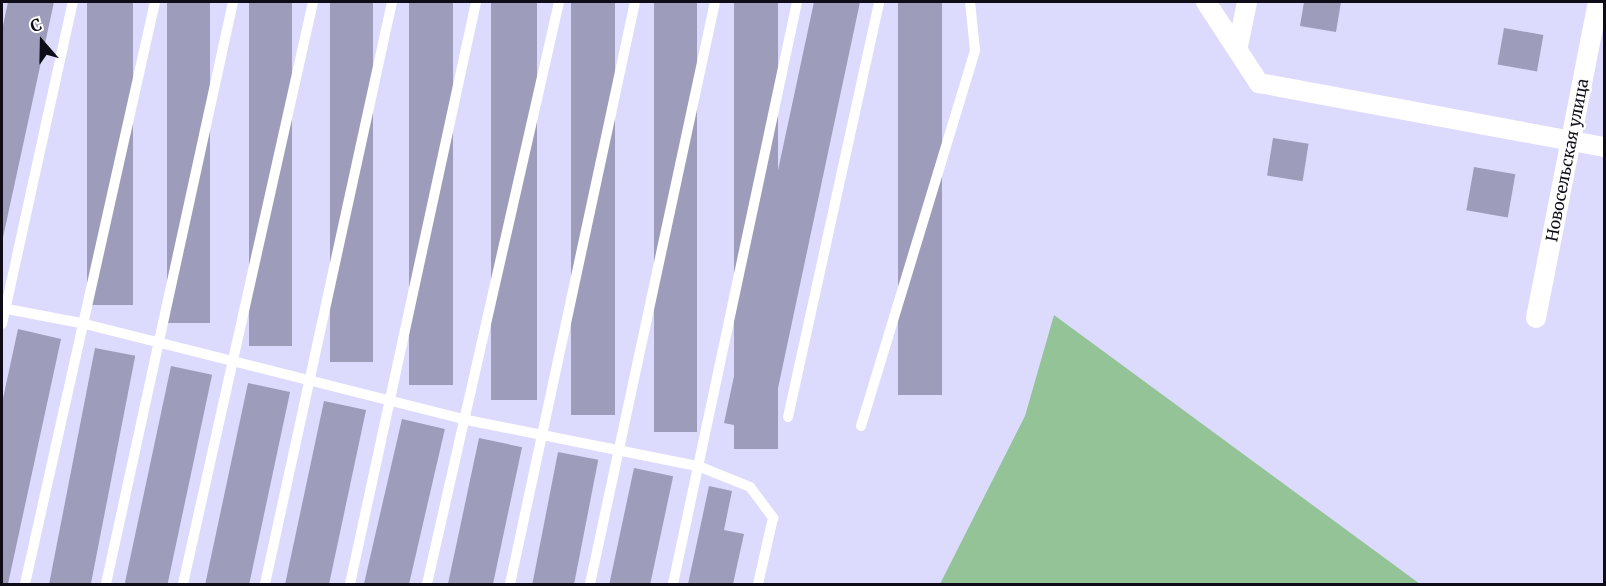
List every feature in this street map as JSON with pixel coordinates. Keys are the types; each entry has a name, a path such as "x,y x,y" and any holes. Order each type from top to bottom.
{"street":[{"path":"1206,2 1238,46 1259,83 1605,147"},
{"path":"1238,46 1247,2"},
{"name":"Новосельская улица","path":"1536,318 1598,2"}],"lane":[{"path":"2,324 3,309 74,2"},
{"path":"25,585 81,323 155,2"},
{"path":"106,585 233,2"},
{"path":"183,585 313,2"},
{"path":"265,585 392,2"},
{"path":"350,585 476,2"},
{"path":"427,585 462,419 559,2"},
{"path":"510,585 635,2"},
{"path":"590,585 715,2"},
{"path":"673,585 797,2"},
{"path":"788,417 879,2"},
{"path":"861,426 975,50 970,2"},
{"path":"3,309 81,323 158,344 310,378 462,419 543,434 620,453 698,466 750,487 773,518 758,585"}],"green space":[{"path":"1054,315 1420,584 940,584 1025,416"}],"building":[{"path":"8,2 54,2 2,242 2,30"},
{"path":"87,2 133,2 133,305 87,305"},
{"path":"167,2 210,2 210,323 167,323"},
{"path":"249,2 292,2 292,346 249,346"},
{"path":"330,2 373,2 373,362 330,362"},
{"path":"409,2 453,2 453,385 409,385"},
{"path":"491,2 537,2 537,400 491,400"},
{"path":"571,2 615,2 615,415 571,415"},
{"path":"654,2 697,2 697,432 654,432"},
{"path":"734,2 778,2 778,449 734,449"},
{"path":"814,2 860,2 777,393 758,388 749,428 724,423"},
{"path":"898,2 942,2 942,395 898,395"},
{"path":"1304,2 1341,2 1336,32 1300,26"},
{"path":"1504,28 1543,35 1537,71 1498,64"},
{"path":"1273,138 1309,144 1303,181 1267,176"},
{"path":"1474,167 1515,174 1508,218 1466,210"},
{"path":"18,329 61,339 8,584 2,584 2,403"},
{"path":"95,348 135,356 91,584 49,584"},
{"path":"171,366 212,375 168,584 125,584"},
{"path":"248,383 290,392 249,584 205,584"},
{"path":"324,401 366,410 329,584 285,584"},
{"path":"402,419 445,429 409,584 364,584"},
{"path":"479,438 522,447 493,584 448,584"},
{"path":"558,452 598,460 574,584 532,584"},
{"path":"634,468 673,476 650,584 609,584"},
{"path":"709,486 732,491 724,530 744,534 733,584 688,584"}]}
